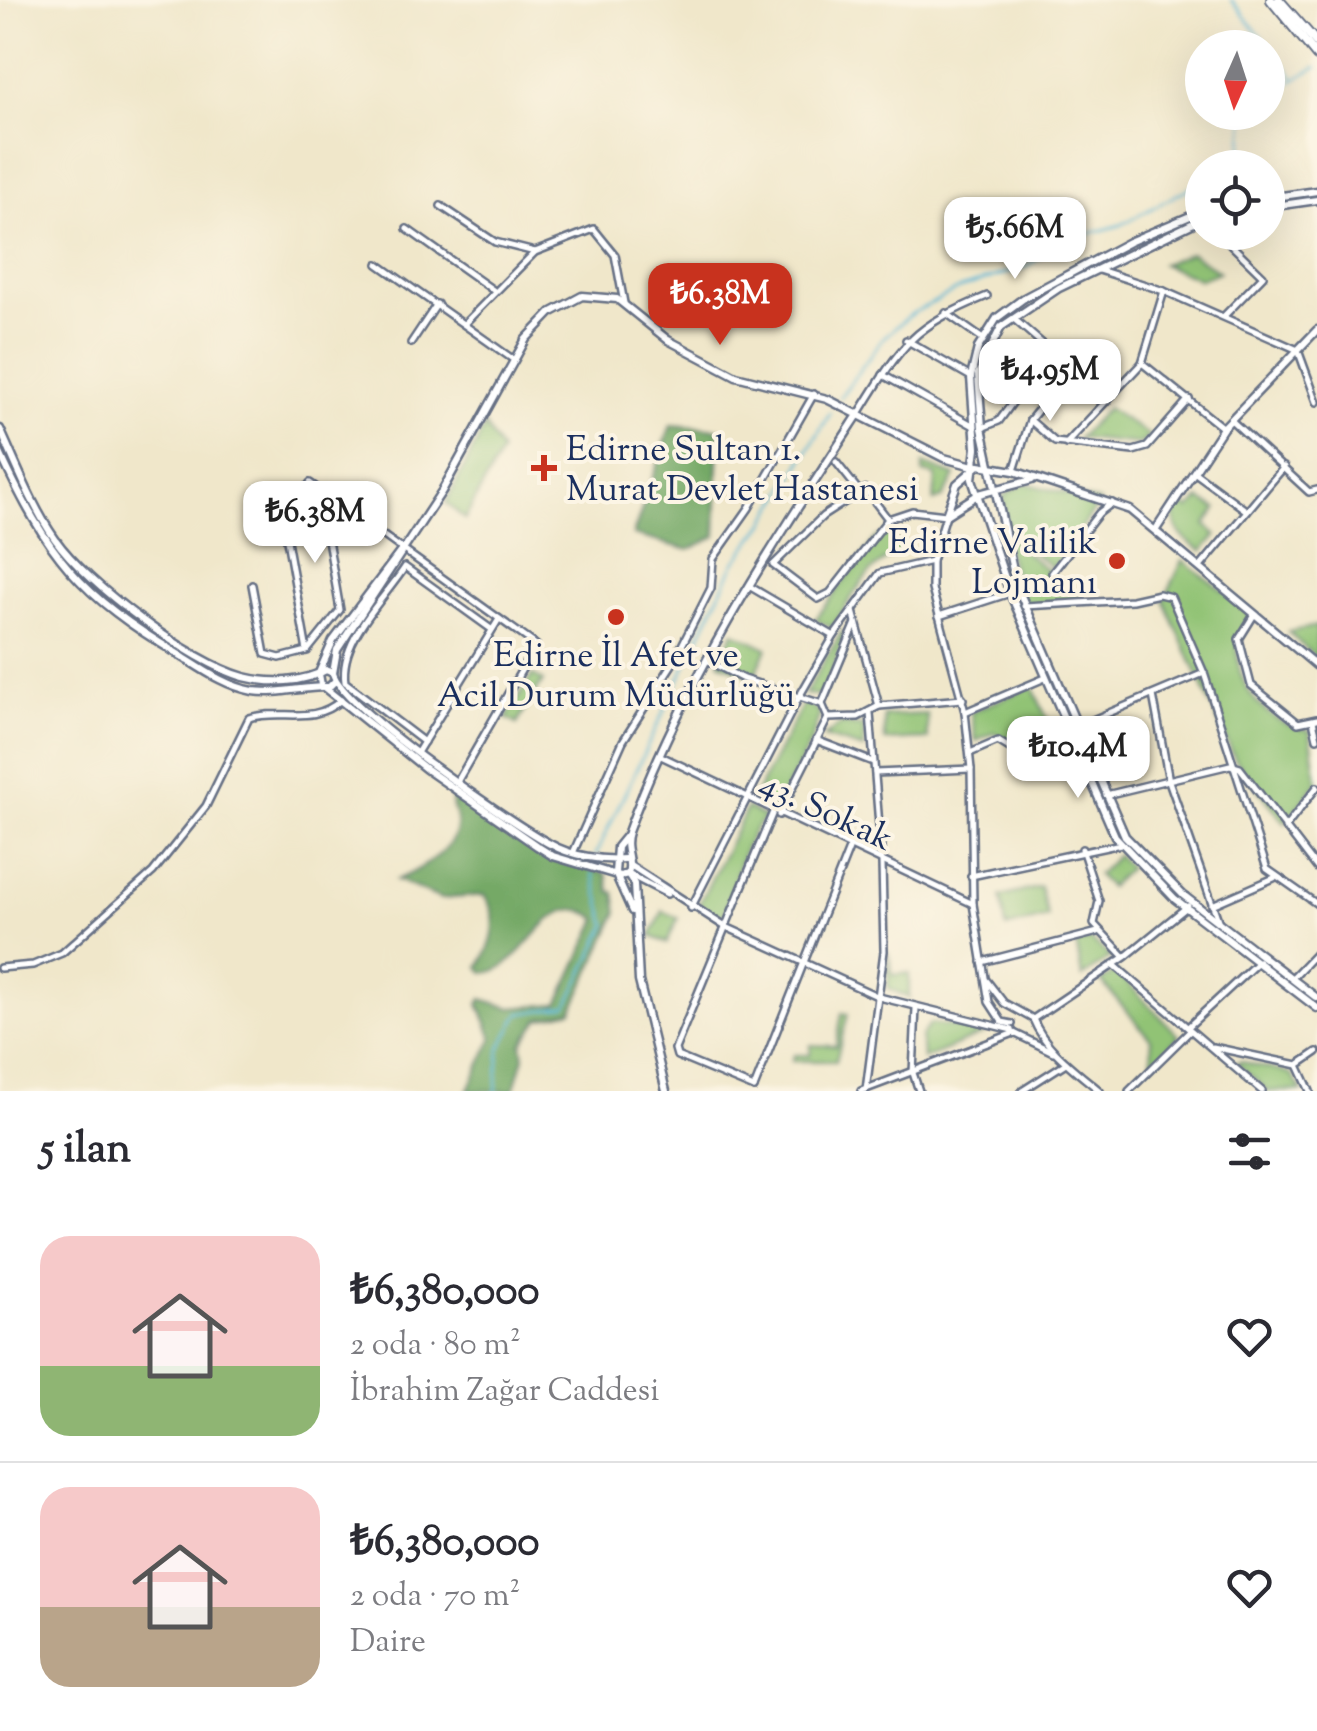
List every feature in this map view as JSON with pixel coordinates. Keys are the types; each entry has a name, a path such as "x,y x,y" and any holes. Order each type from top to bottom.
{"main road":[{"path":"1270,0 1317,56"},
{"path":"1280,0 1317,43"},
{"path":"1285,196 1317,191"},
{"path":"1285,205 1317,200"},
{"path":"1185,217 1129,242 1024,298 997,318 983,339 970,377 978,427 992,465 1006,552 1024,606 1106,795 1134,848 1189,905 1218,920 1317,998"},
{"path":"1185,227 1096,270 1012,317 995,336 981,364 972,479 1010,593 1065,726 1121,844 1189,905 1317,1008"},
{"path":"0,453 48,548 80,584 118,616 241,688 274,693 323,686 334,677 337,650 442,490 526,339 567,302 599,294 624,303 668,340 720,368 814,394 860,412 944,458 973,466 992,465 1114,502 1157,528 1317,666"},
{"path":"1157,528 1223,428 1317,330"},
{"path":"632,912 615,874 661,756 747,585 860,412"},
{"path":"0,429 56,540 88,578 126,609 236,674 270,682 326,670 415,756 548,844 621,860 634,884 632,912 638,981 666,1091"},
{"path":"946,515 952,493 973,466"},
{"path":"946,515 980,494 1038,480"},
{"path":"402,550 327,651 319,674 323,686 553,856 615,874 629,870"}],"street":[{"path":"441,206 495,242 535,252"},
{"path":"407,229 494,290"},
{"path":"464,324 535,252 594,229 615,255 624,303"},
{"path":"1224,316 1262,276 1236,250"},
{"path":"378,264 514,360"},
{"path":"1096,270 1164,291 1298,350 1317,402"},
{"path":"1066,444 1142,363 1164,291"},
{"path":"860,412 906,340 946,313 987,296"},
{"path":"412,342 437,304"},
{"path":"946,313 983,339"},
{"path":"1012,317 1108,401"},
{"path":"906,340 970,377"},
{"path":"883,374 978,427 999,421 1051,350"},
{"path":"1142,363 1223,428"},
{"path":"1014,471 1030,420 1071,370"},
{"path":"573,852 623,741 673,664 710,588 712,559 759,492 814,394"},
{"path":"1030,420 1055,442 1134,451 1147,448 1190,399"},
{"path":"1231,420 1310,492 1317,490"},
{"path":"836,462 859,492"},
{"path":"1201,566 1284,467"},
{"path":"1192,470 1247,511"},
{"path":"307,651 284,518 310,484 536,645 458,782"},
{"path":"888,520 865,489 824,516 774,567 818,600 825,598 888,520 912,511 946,515 932,561 932,589 966,712 972,769 971,876 982,962 993,1012 1022,1038 1055,1053"},
{"path":"1052,573 1099,513 1114,502"},
{"path":"342,506 326,528 340,610 350,617"},
{"path":"691,908 834,636 884,570 932,561"},
{"path":"424,742 346,682 342,664 352,642 405,567 491,630"},
{"path":"252,585 265,654 280,658 307,651 340,610"},
{"path":"747,585 834,636"},
{"path":"939,616 1010,593"},
{"path":"1024,606 1132,600 1158,594 1171,597 1204,673 1260,855 1275,878 1317,904"},
{"path":"853,611 879,706"},
{"path":"1256,612 1239,639 1246,677 1298,723 1315,720 1317,738"},
{"path":"415,756 498,619"},
{"path":"828,718 822,704 856,623"},
{"path":"708,660 743,679 822,704"},
{"path":"1076,727 1204,673"},
{"path":"966,712 1045,678"},
{"path":"1153,695 1169,781 1218,920"},
{"path":"828,718 870,713 879,706 963,699"},
{"path":"0,968 34,965 62,953 153,872 206,806 248,718 320,714 341,700"},
{"path":"870,713 882,863 879,997 863,1090 913,1073 1013,1029 1021,1015"},
{"path":"828,718 776,814 724,926 675,1049 677,1056 754,1090 849,849"},
{"path":"970,753 998,741 1011,749 1026,748 1065,726"},
{"path":"816,740 873,762"},
{"name":"43. Sokak","path":"661,756 849,849 973,904"},
{"path":"1106,795 1230,765 1240,768 1317,868"},
{"path":"874,774 972,769"},
{"path":"1285,828 1317,787"},
{"path":"971,876 1082,849 1121,844"},
{"path":"1082,849 1099,902 1094,915 1098,932 1124,957"},
{"path":"1310,860 1317,854"},
{"path":"629,870 724,926 879,997 1013,1029"},
{"path":"1212,905 1275,878"},
{"path":"986,978 999,998 1021,1015 1033,1018 1124,957 1189,905"},
{"path":"982,962 1098,932"},
{"path":"1293,977 1317,952"},
{"path":"1129,1091 1259,961"},
{"path":"1113,964 1257,1090"},
{"path":"916,1008 913,1073 919,1091"},
{"path":"1033,1018 1036,1030 1055,1053 1100,1091"},
{"path":"1022,1038 1036,1030"},
{"path":"1208,1046 1298,1065 1317,1052"},
{"path":"1022,1091 1066,1063"},
{"path":"1298,1065 1310,1091"},
{"path":"1032,1083 1038,1091"}],"green space":[{"path":"1191,253 1219,272 1200,279 1162,264"},
{"path":"1107,408 1150,436 1140,444 1078,438"},
{"path":"671,425 719,429 716,536 689,550 633,535"},
{"path":"485,426 501,452 465,519 446,503"},
{"path":"923,464 955,476 943,498 934,501 936,476 923,473"},
{"path":"1025,483 1100,502 1053,568 1008,533 1003,496"},
{"path":"1200,499 1217,509 1206,525 1217,535 1202,551 1178,530 1174,517 1178,501 1189,509"},
{"path":"893,529 900,554 888,558 869,574 832,628 815,620 876,538"},
{"path":"1002,533 1085,601 1024,606"},
{"path":"1183,560 1252,613 1238,650 1246,687 1273,716 1310,730 1317,782 1285,823 1235,759 1164,600"},
{"path":"1317,626 1317,659 1288,632"},
{"path":"842,631 844,638 823,696 805,694"},
{"path":"734,632 767,648 754,677 719,662"},
{"path":"532,675 543,681 517,724 506,718"},
{"path":"1032,686 1049,723 1047,728 1017,743 994,733 976,741 971,712"},
{"path":"804,702 820,713 811,742 775,808 753,799"},
{"path":"927,714 928,739 885,741 884,716"},
{"path":"841,724 864,727 864,749 824,737"},
{"path":"453,796 549,859 606,873 610,891 615,893 618,912 572,1011 539,1019 522,1044 524,1057 514,1091 468,1091 493,1038 479,1004 482,999 511,1008 558,1004 598,919 580,910 564,911 538,931 513,959 484,973 479,967 491,941 494,922 484,895 441,899 397,880 436,857 452,840 456,830"},
{"path":"747,808 766,818 745,848 723,917 699,904"},
{"path":"1117,855 1129,868 1109,887 1097,875"},
{"path":"1040,887 1048,917 1006,928 1001,897"},
{"path":"663,911 678,918 667,943 651,936"},
{"path":"1091,940 1111,957 1082,977 1076,943"},
{"path":"888,951 893,975 909,973 909,998 888,988"},
{"path":"1116,971 1179,1036 1152,1064 1151,1039 1101,981"},
{"path":"842,1013 848,1014 836,1061 792,1061 794,1055 810,1055 811,1045 836,1046"},
{"path":"930,1024 978,1029 983,1034 923,1059 921,1036"},
{"path":"1236,1063 1291,1074 1302,1091 1268,1091"}],"waterway":[{"path":"1231,0 1296,79"},
{"path":"1285,85 1317,67"},
{"path":"1242,150 1244,130"},
{"path":"840,397 884,337 913,313 961,288 1028,266 1061,241 1121,225 1185,190"},
{"path":"596,854 735,562 765,523 831,412"},
{"path":"496,1091 500,1049 519,1014 567,1006 607,925 593,873"}],"place":[{"name":"Edirne Sultan 1. Murat Devlet Hastanesi","path":"544,468"},
{"name":"Edirne Valilik Lojmanı","path":"1117,561"},
{"name":"Edirne İl Afet ve Acil Durum Müdürlüğü","path":"616,617"}]}
